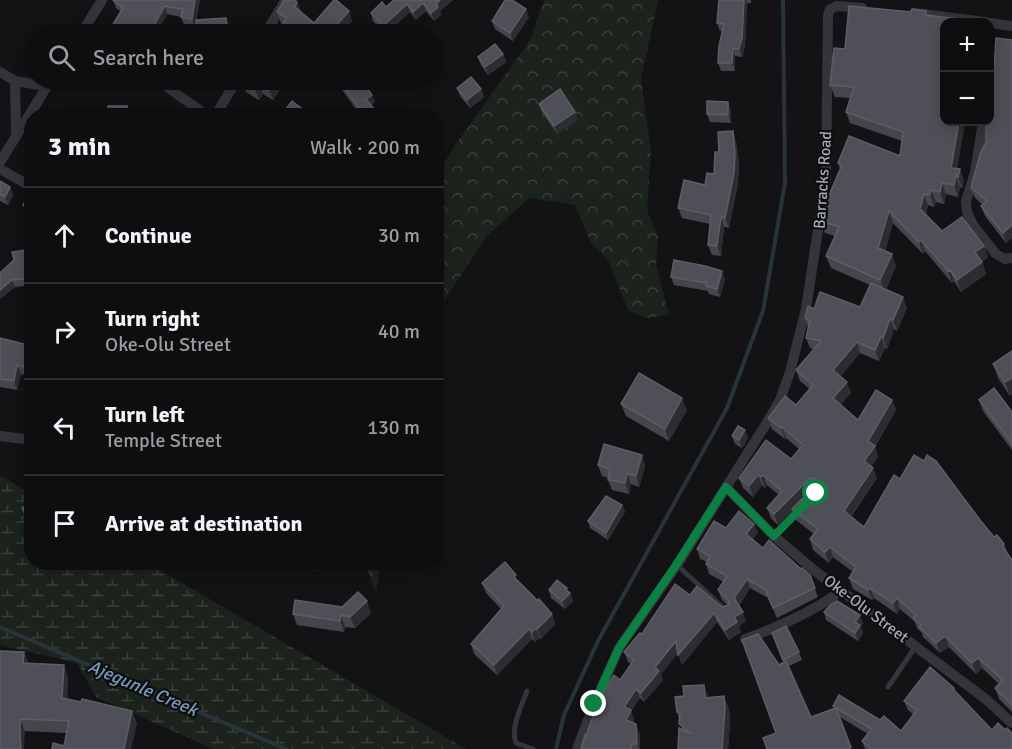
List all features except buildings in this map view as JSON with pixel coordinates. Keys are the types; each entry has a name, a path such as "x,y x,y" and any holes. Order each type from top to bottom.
{"street":[{"path":"90,24 102,0"},
{"path":"271,24 285,1"},
{"name":"Barracks Road","path":"577,749 590,713 619,648 676,565 780,400 806,309 826,177 828,15 830,9 837,6 876,9"},
{"path":"908,12 954,18"},
{"path":"994,24 1012,26"},
{"path":"0,72 15,81 24,82"},
{"path":"15,81 16,134"},
{"path":"33,108 44,90"},
{"path":"171,90 196,108"},
{"path":"220,108 231,90"},
{"path":"0,162 24,122"},
{"path":"982,126 975,172 966,201 967,212 973,225 996,254 1005,259 1012,258"},
{"path":"0,169 24,182"},
{"path":"0,436 24,439"},
{"name":"Oke-Olu Street","path":"726,487 774,536 842,591 987,700 1012,723"},
{"path":"745,639 827,602 842,591"}],"lane":[{"path":"774,536 802,507"},
{"path":"676,565 728,612"},
{"path":"888,687 916,646"},
{"path":"527,691 518,716 514,738 516,743 533,749"}],"green space":[{"path":"544,0 658,0 641,80 651,151 647,210 658,237 656,265 669,315 646,318 628,310 608,260 591,243 575,205 529,198 485,238 444,301 444,164 531,39"},
{"path":"0,475 24,490 24,570 160,570 466,749 214,749 96,697 77,663 0,645"},
{"path":"368,570 380,570 376,593"}],"waterway":[{"path":"556,749 564,715 598,641 727,408 763,311 785,183 783,0"},
{"name":"Ajegunle Creek","path":"0,627 286,749"}],"route":[{"path":"594,704 619,648 726,487 774,536 816,493"}]}
